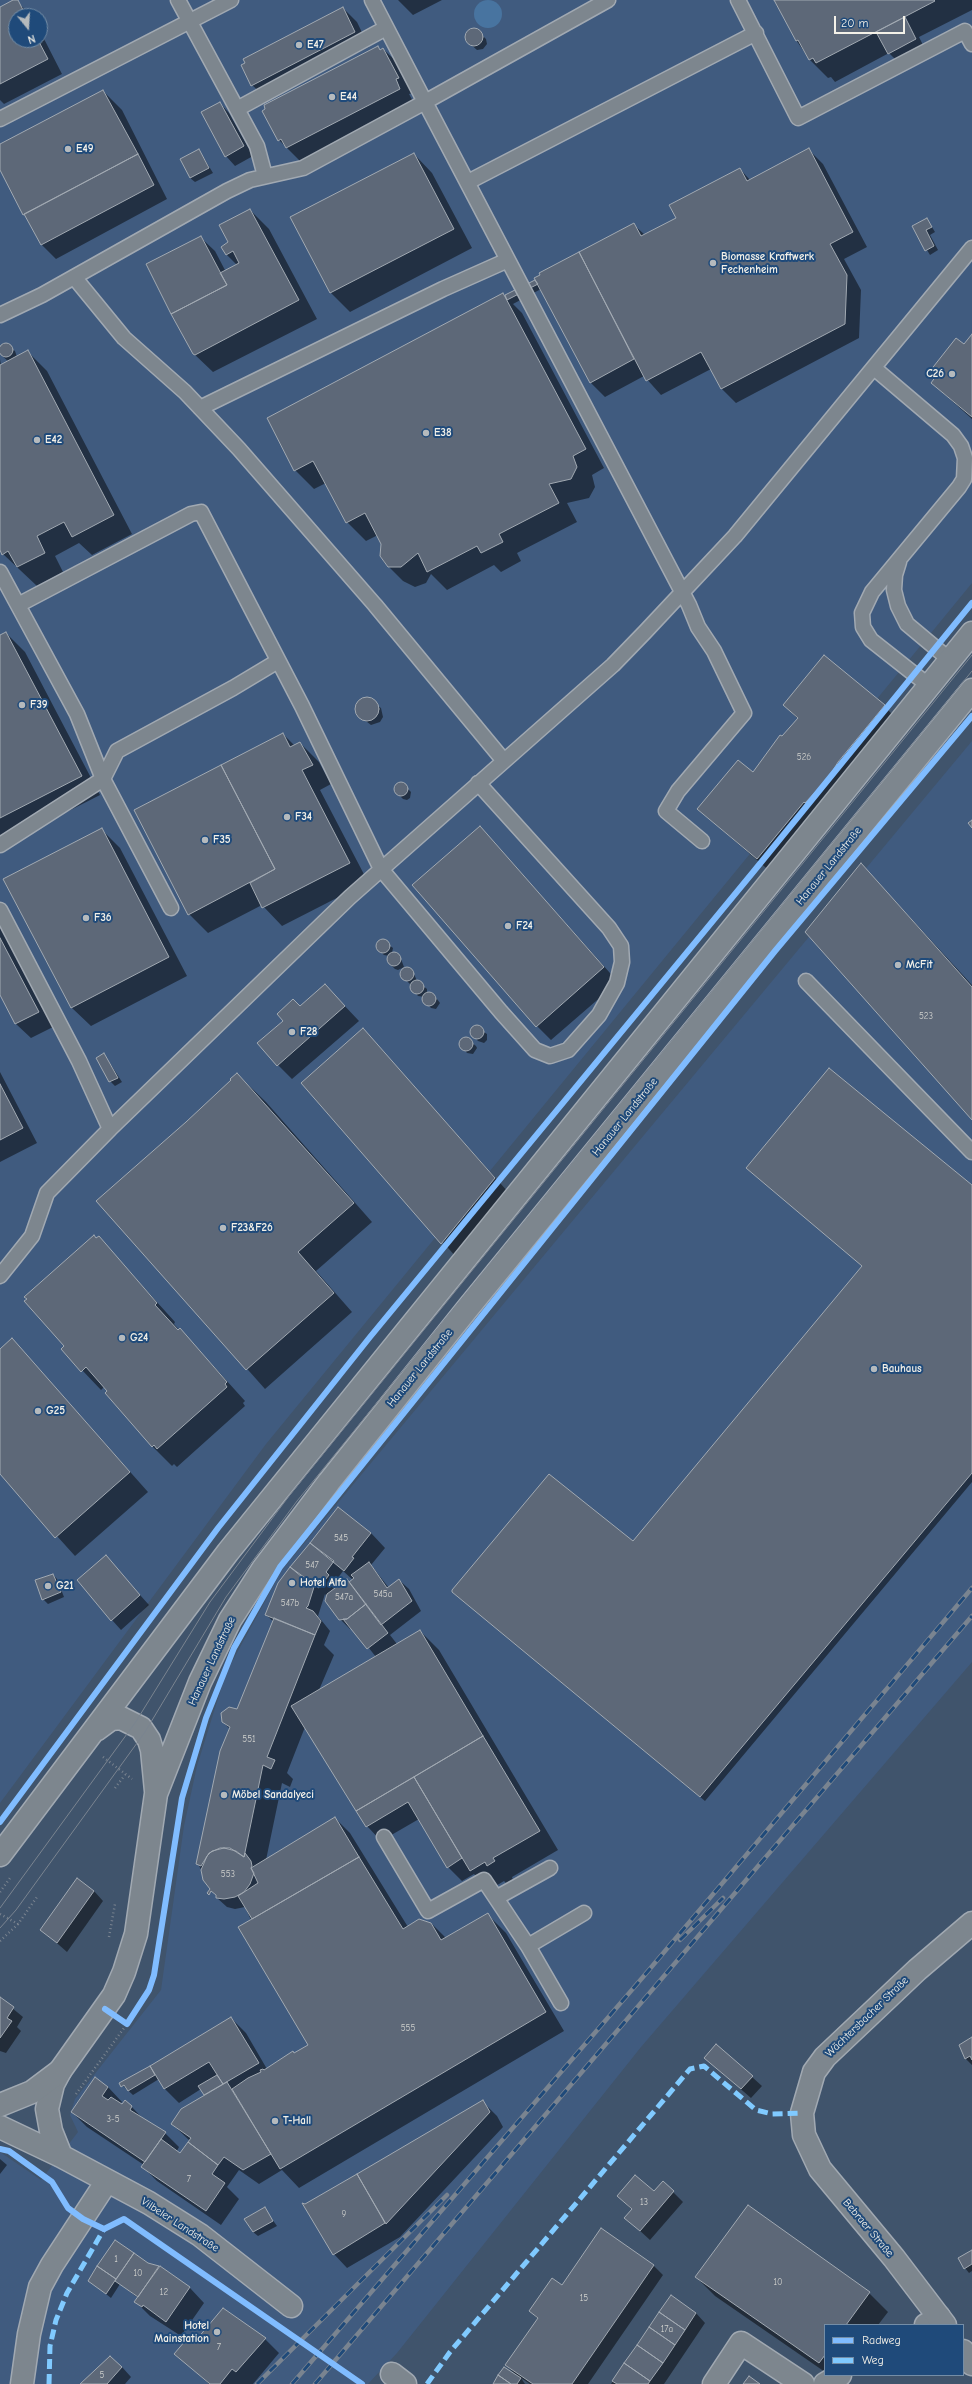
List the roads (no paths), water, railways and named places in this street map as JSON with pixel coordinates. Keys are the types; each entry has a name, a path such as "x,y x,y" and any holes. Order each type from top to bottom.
{"main road":[{"path":"0,1855 228,1552 928,685 972,633"},
{"name":"Hanauer Landstraße","path":"0,2105 32,2092 60,2071 105,2010 124,1972 136,1934 156,1794 200,1682 230,1620 264,1569 329,1482 463,1314 972,690"},
{"path":"86,1742 97,1728 111,1719 122,1718 141,1728 149,1740 152,1750 156,1794"},
{"name":"Wächtersbacher Straße","path":"804,2135 802,2113 806,2091 814,2072 825,2057 917,1970 972,1923"},
{"path":"60,2071 52,2084 47,2109 51,2131 61,2156"},
{"name":"Vilbeler Landstraße","path":"0,2127 61,2156 149,2203 200,2235 292,2306"},
{"name":"Bebraer Straße","path":"804,2135 820,2169 894,2258 937,2322"},
{"path":"22,2384 29,2334 40,2287 52,2265 107,2181"},
{"path":"714,2384 742,2343 803,2384"},
{"path":"825,2384 838,2376"}],"lane":[{"path":"178,0 258,146 266,176"},
{"path":"0,119 232,0"},
{"path":"372,0 689,605 698,627 714,651 744,713 678,792 666,810 702,841"},
{"path":"0,315 74,277 209,200 250,180 303,168 608,0"},
{"path":"738,0 798,118 965,31 972,44"},
{"path":"237,109 386,28"},
{"path":"468,182 756,33"},
{"path":"0,1276 32,1236 47,1193 110,1129 350,896 612,665 735,536 972,248"},
{"path":"200,408 443,289 508,260"},
{"path":"74,277 124,338 200,408 239,449 375,605 504,760"},
{"path":"874,368 953,435 961,446 965,458 964,479 959,487 865,603 862,613 863,627 867,635 928,685"},
{"path":"18,605 191,514 200,512 278,661 381,869 535,1050 550,1056 568,1050 598,1014 617,983 622,962 621,946 608,928 478,783"},
{"path":"901,558 895,575 894,590 898,606 910,629 950,660"},
{"path":"0,572 77,714 103,779 171,908"},
{"path":"0,845 103,779 117,751 233,688 278,661"},
{"path":"0,910 79,1061 110,1129"},
{"path":"806,981 972,1152"},
{"path":"384,1837 428,1911 484,1880 528,1946 561,2003"},
{"path":"496,1898 550,1868"},
{"path":"528,1946 584,1913"}],"tram line":[{"path":"0,1908 135,1723 210,1602 289,1496 972,655"},
{"path":"0,1928 16,1910 145,1732 226,1597 297,1501 972,671"}],"railway":[{"path":"292,2384 643,1977 972,1588"},
{"path":"315,2384 972,1616"},
{"path":"680,1940 723,1898"},
{"path":"257,2384 447,2195"}],"place":[{"name":"E47","path":"299,45"},
{"name":"E44","path":"332,97"},
{"name":"E49","path":"68,149"},
{"name":"Biomasse Kraftwerk Fechenheim","path":"713,263"},
{"name":"C26","path":"952,374"},
{"name":"E38","path":"426,433"},
{"name":"E42","path":"37,440"},
{"name":"F39","path":"22,705"},
{"name":"F34","path":"287,817"},
{"name":"F35","path":"205,840"},
{"name":"F36","path":"86,918"},
{"name":"F24","path":"508,926"},
{"name":"McFit","path":"898,965"},
{"name":"F28","path":"292,1032"},
{"name":"F23&F26","path":"223,1228"},
{"name":"G24","path":"122,1338"},
{"name":"Bauhaus","path":"874,1369"},
{"name":"G25","path":"38,1411"},
{"name":"Hotel Alfa","path":"292,1583"},
{"name":"G21","path":"48,1586"},
{"name":"Möbel Sandalyeci","path":"224,1795"},
{"name":"T-Hall","path":"275,2121"},
{"name":"Hotel Mainstation","path":"217,2332"}]}
